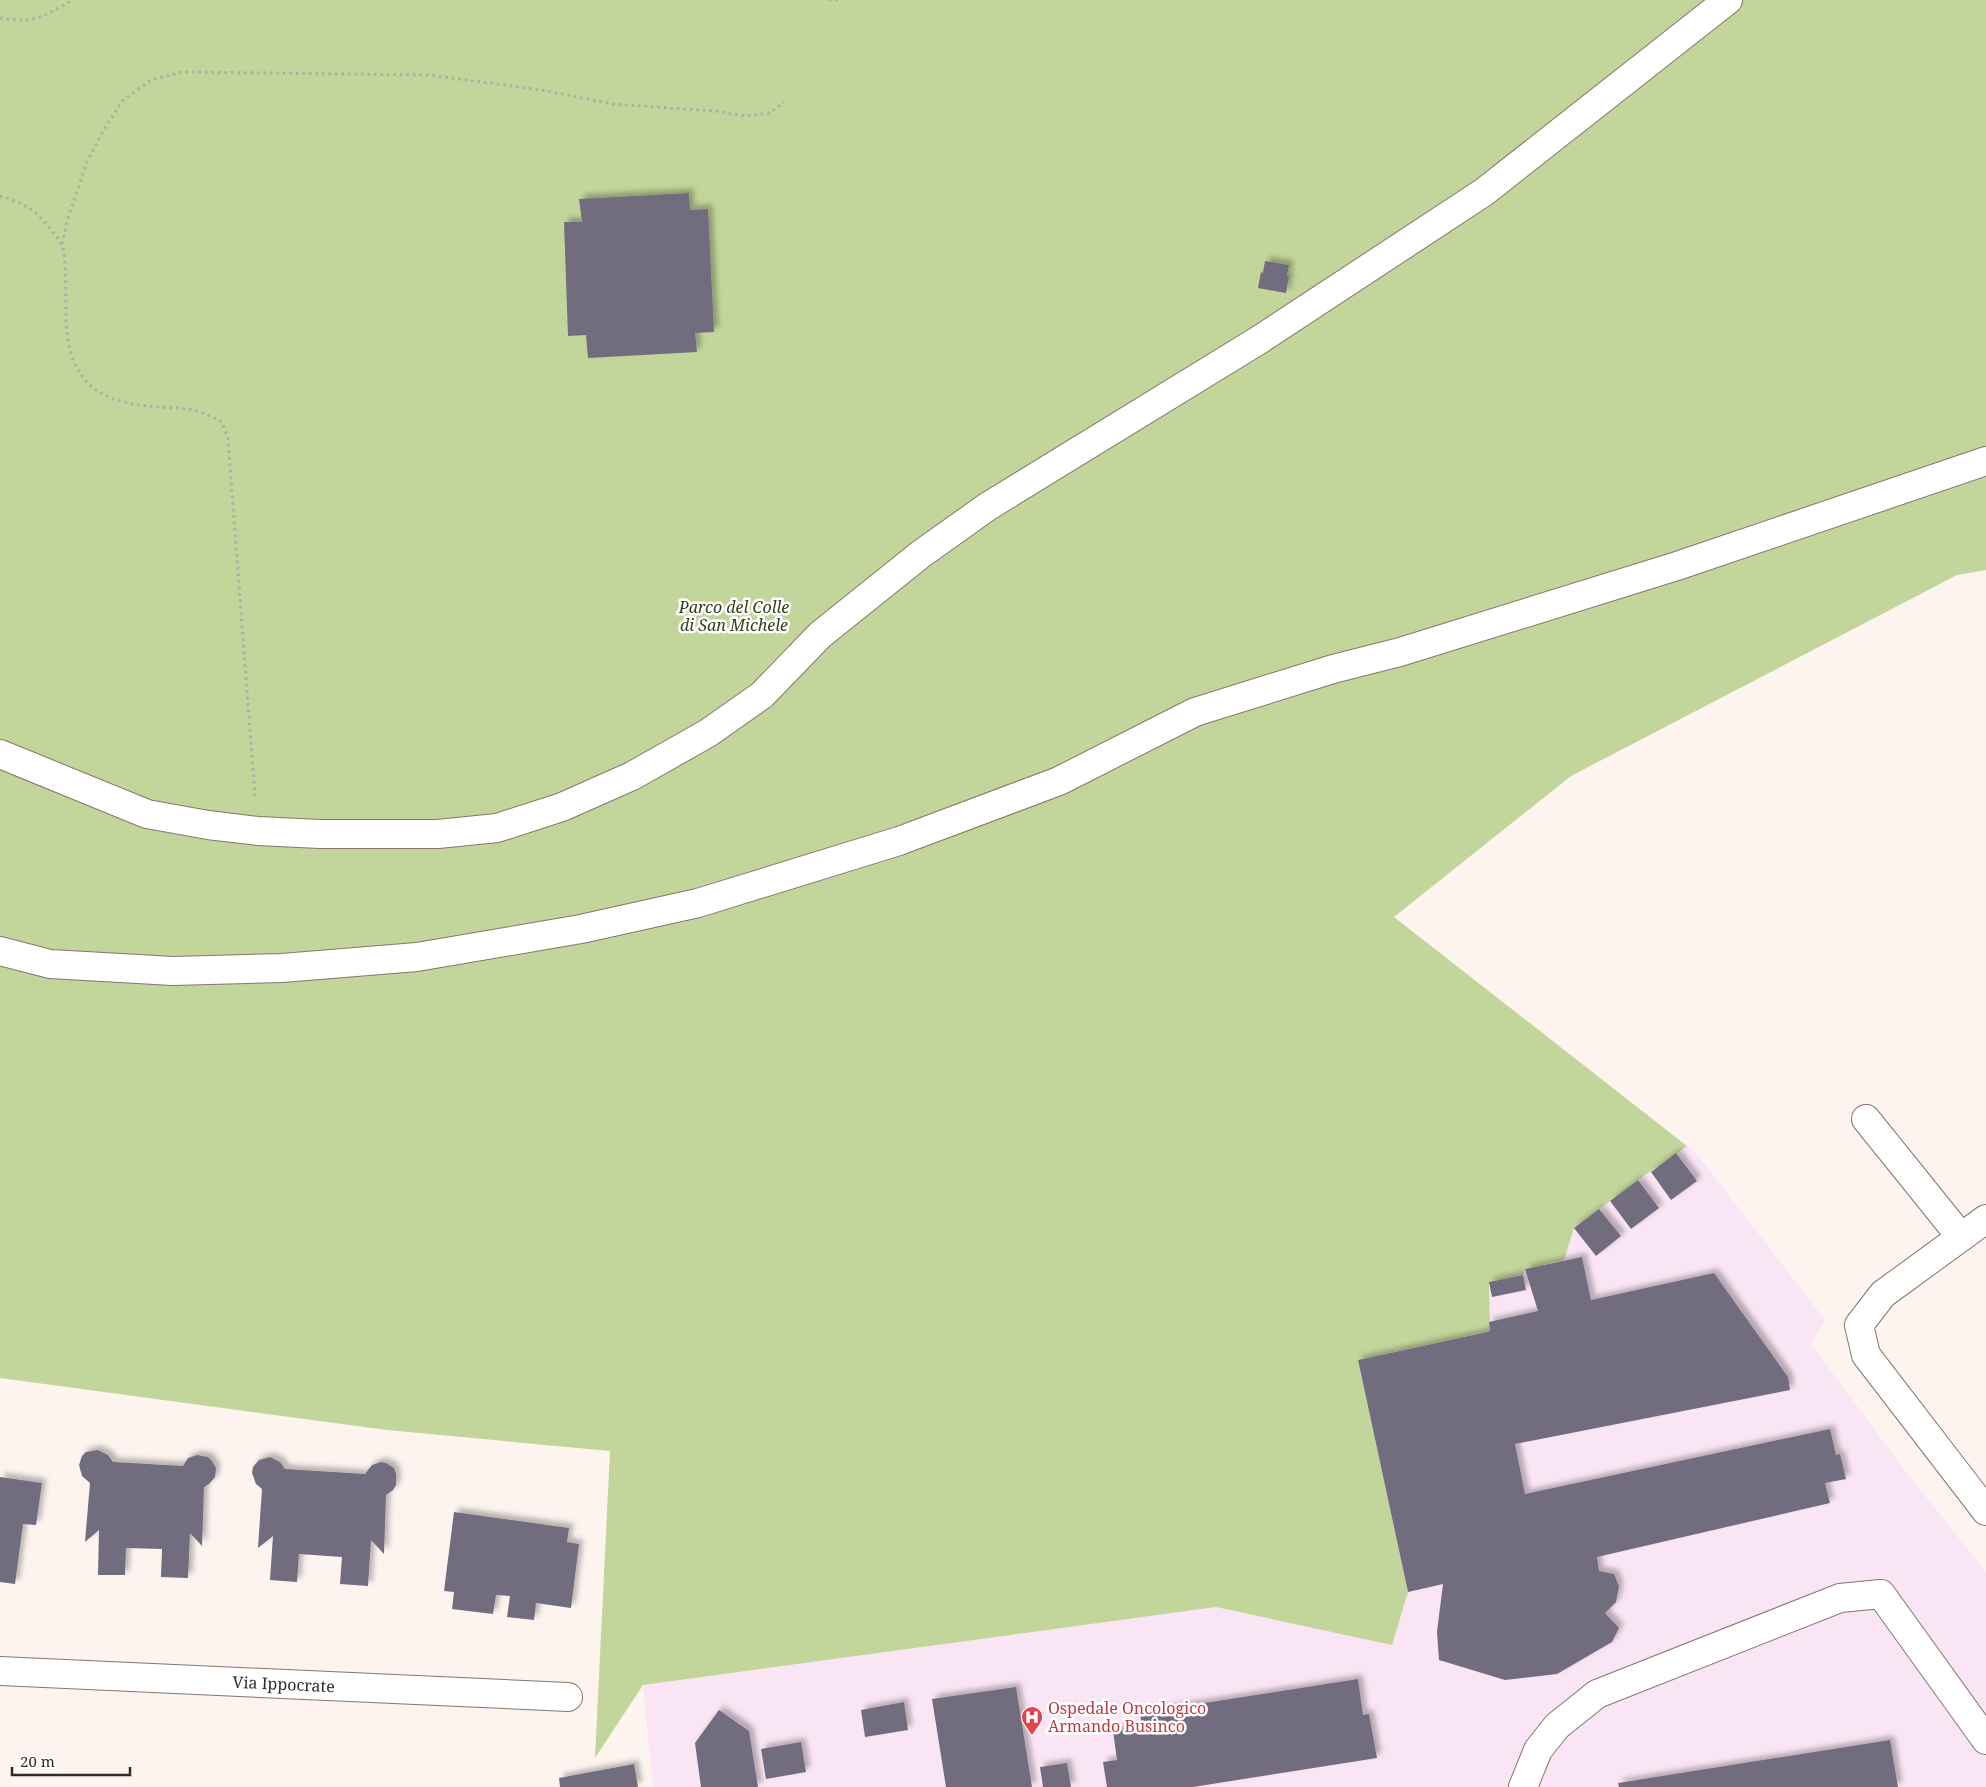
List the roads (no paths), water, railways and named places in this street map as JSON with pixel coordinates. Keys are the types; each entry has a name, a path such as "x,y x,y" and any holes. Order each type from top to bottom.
{"street":[{"path":"0,754 147,814 208,825 258,831 320,834 438,834 497,828 562,807 632,776 708,733 762,695 820,635 921,554 987,507 1259,340 1484,192 1728,0"},
{"path":"0,950 50,964 173,971 282,968 417,957 581,928 698,903 899,841 1050,784 1195,712 1332,669 1400,652 1677,566 1986,461"},
{"path":"1866,1119 1961,1237"},
{"path":"1986,1219 1883,1294 1859,1325 1866,1355 1986,1511"},
{"path":"1523,1787 1538,1750 1556,1726 1597,1694 1840,1598 1881,1594 1986,1740"},
{"name":"Via Ippocrate","path":"0,1671 568,1697"}],"place":[{"name":"Ospedale Oncologico Armando Businco","path":"1032,1736"}],"park label":[{"name":"Parco del Colle di San Michele","path":"734,616"}]}
